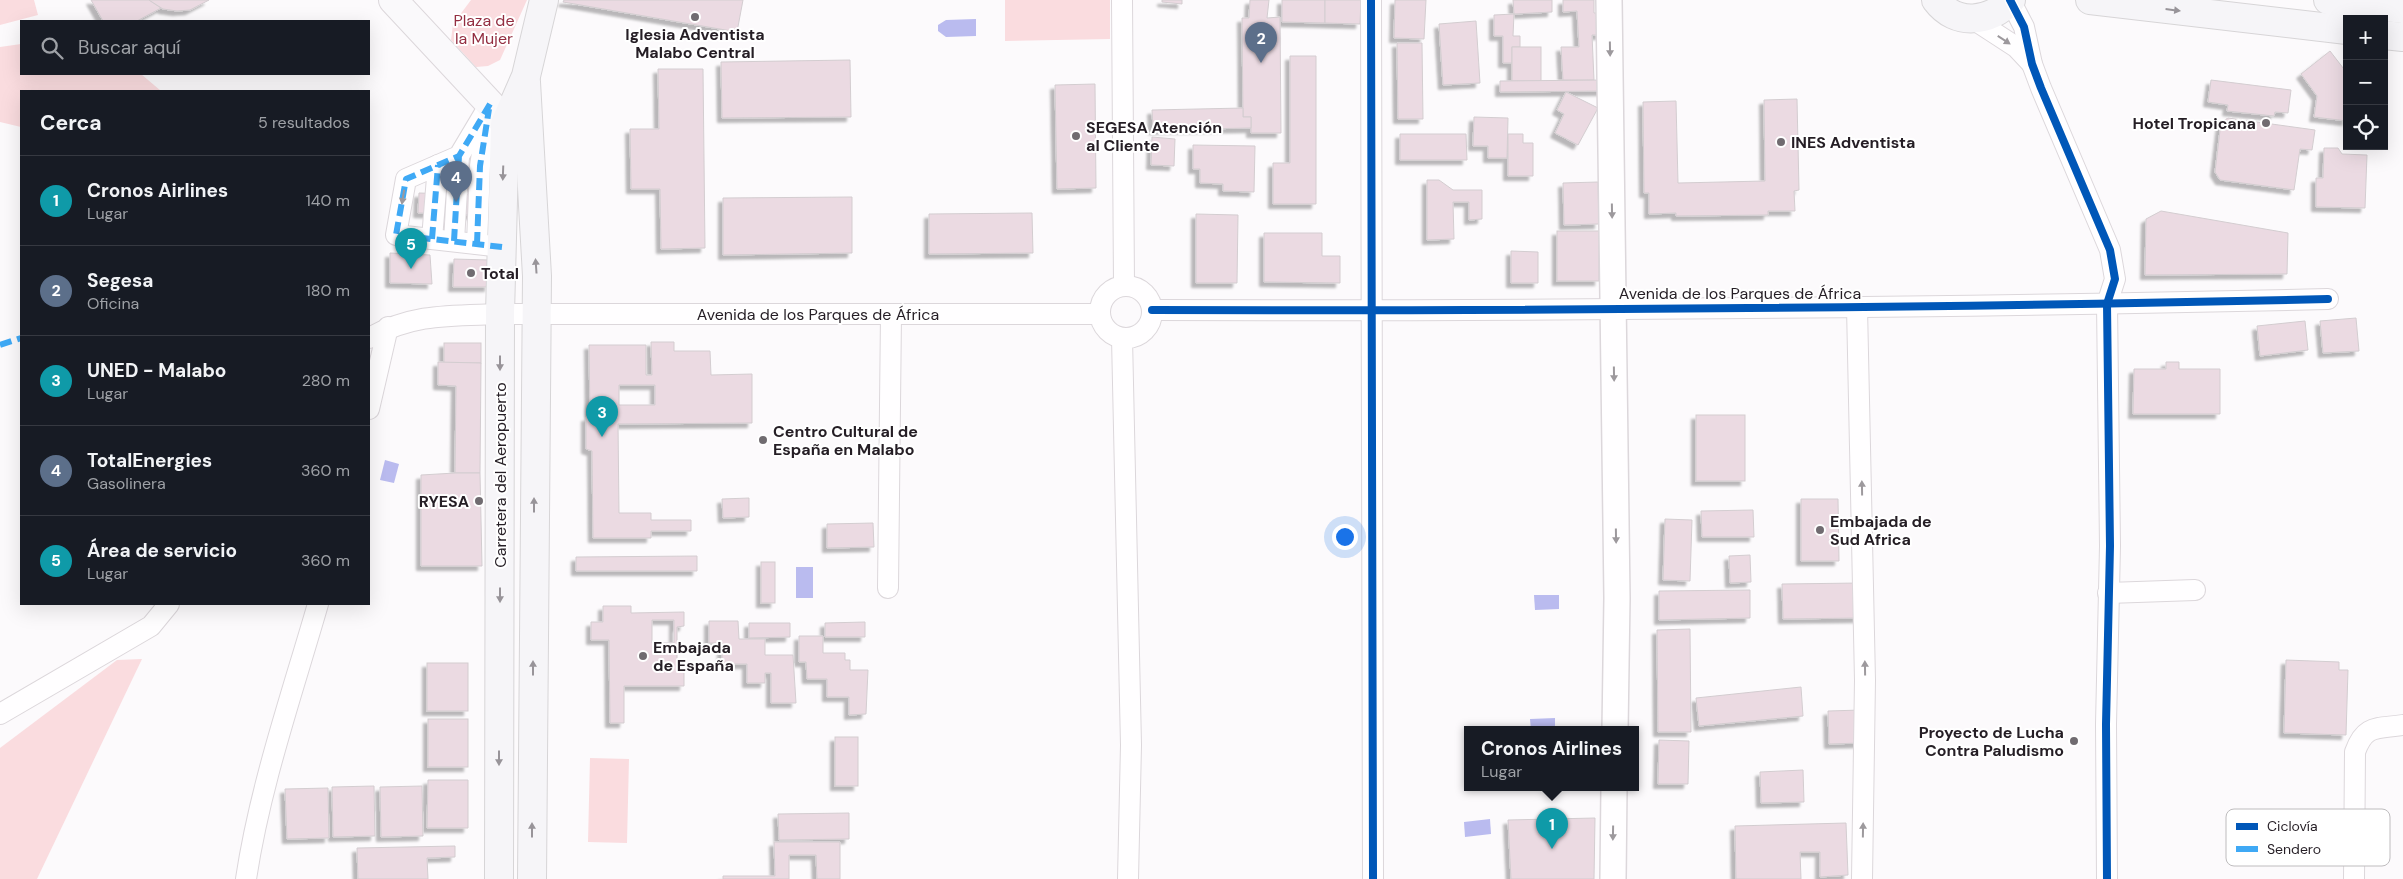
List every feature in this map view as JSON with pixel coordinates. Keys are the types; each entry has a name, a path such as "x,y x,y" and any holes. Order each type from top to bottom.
{"main road":[{"path":"393,0 508,122"},
{"name":"Carretera del Aeropuerto","path":"499,879 500,314 490,245 508,122 526,76 544,0"},
{"path":"1936,0 1950,13 1961,18 1973,19 1994,14 2010,0"},
{"path":"2090,0 2343,30"},
{"path":"2328,0 2365,2 2403,9"},
{"path":"2388,35 2403,37"},
{"name":"Carretera del Aeropuerto","path":"508,122 537,276 535,314 532,879"}],"street":[{"path":"1122,0 1124,285"},
{"path":"1371,0 1373,879"},
{"path":"1609,0 1617,598 1615,726"},
{"path":"2010,0 2024,27 2032,64 2110,250 2115,279 2108,304 2110,546 2108,593 2107,879"},
{"path":"1973,19 2016,47 2032,64"},
{"path":"490,245 396,236 406,179 459,156 508,122"},
{"path":"454,242 459,156"},
{"path":"432,239 438,165"},
{"path":"1124,285 1141,290 1149,298 1152,310 1151,321 1144,331 1134,337 1122,338 1107,330 1100,314 1104,297 1113,289 1124,285"},
{"name":"Avenida de los Parques de África","path":"1152,310 2108,304 2328,299"},
{"path":"1858,306 1865,680 1862,879"},
{"name":"Avenida de los Parques de África","path":"370,337 388,327 419,318 500,314 1100,314"},
{"path":"888,588 890,314"},
{"path":"370,405 388,327"},
{"path":"1122,338 1131,745 1128,879"},
{"path":"2108,593 2195,590"},
{"path":"0,714 150,626 168,605"},
{"path":"246,879 252,841 261,804 318,605"},
{"path":"2355,809 2355,752 2361,737 2372,730 2403,726"},
{"path":"1613,879 1614,791"},
{"path":"2354,866 2354,879"}],"green space":[{"path":"0,0 34,0 38,15 0,25"},
{"name":"Plaza de la Mujer","path":"471,0 527,0 500,60 488,66 476,67 451,40 453,24"},
{"path":"1005,0 1110,0 1110,39 1005,41"},
{"path":"20,44 20,75 142,75 160,90 20,90 20,127 0,122 0,47"},
{"path":"142,659 37,879 0,879 0,748 117,660"},
{"path":"590,758 629,759 627,843 588,842"}],"water":[{"path":"976,19 976,36 946,37 938,31 938,25 946,20"},
{"path":"385,460 399,464 394,483 380,480"},
{"path":"796,567 813,567 813,598 796,598"},
{"path":"1534,595 1559,595 1559,609 1535,610"},
{"path":"1555,718 1555,726 1531,726 1530,719"},
{"path":"1490,819 1491,834 1465,837 1464,822"}],"building":[{"path":"91,0 149,0 161,8 139,20 102,20"},
{"path":"149,0 209,0 190,10 177,11 163,9"},
{"name":"Iglesia Adventista Malabo Central","path":"564,0 743,0 737,32 563,2"},
{"path":"1162,0 1182,0 1182,4 1162,2"},
{"path":"1250,0 1269,0 1267,18 1280,17 1281,133 1251,133 1251,117 1243,117 1242,18 1249,18"},
{"path":"1282,0 1325,0 1325,23 1282,22"},
{"path":"1325,0 1361,0 1360,24 1325,23"},
{"path":"1395,0 1426,0 1424,39 1394,38"},
{"path":"1513,0 1552,0 1552,12 1514,14"},
{"path":"1563,0 1594,0 1594,13 1600,13 1601,35 1592,35 1594,80 1563,80 1561,47 1579,47 1577,11 1563,12"},
{"path":"1514,14 1513,36 1520,36 1520,47 1512,47 1512,63 1503,63 1503,36 1494,36 1494,15"},
{"path":"1476,21 1480,83 1443,85 1439,24"},
{"path":"1397,43 1422,43 1423,119 1398,119"},
{"path":"1512,47 1541,47 1541,81 1512,81"},
{"path":"2330,51 2343,68 2343,121 2314,117 2317,96 2301,74"},
{"path":"1290,56 1316,56 1316,204 1273,204 1273,163 1290,163"},
{"path":"850,60 851,117 722,118 721,62"},
{"path":"658,69 703,69 705,248 661,249 660,189 631,189 630,129 659,129"},
{"path":"1605,80 1605,91 1500,92 1500,81"},
{"path":"2211,80 2291,90 2288,113 2275,112 2274,116 2227,111 2228,105 2208,102"},
{"name":"SEGESA Atención al Cliente","path":"1095,84 1096,188 1057,189 1055,85"},
{"path":"1566,92 1598,108 1578,145 1555,133 1564,114 1557,110"},
{"name":"INES Adventista","path":"1797,99 1799,190 1794,191 1795,211 1768,211 1768,215 1676,216 1676,213 1649,214 1649,193 1644,193 1643,102 1676,101 1678,183 1765,181 1764,100"},
{"path":"1243,108 1243,117 1251,117 1251,128 1153,130 1152,110"},
{"path":"1474,117 1508,118 1507,158 1488,158 1488,146 1473,146"},
{"path":"2228,118 2315,130 2312,150 2300,149 2294,190 2220,180 2215,172 2221,122"},
{"path":"1400,134 1466,134 1467,160 1400,160"},
{"path":"1508,134 1523,134 1523,143 1533,143 1533,176 1508,176"},
{"path":"1152,137 1175,139 1174,166 1151,165"},
{"path":"1193,145 1255,146 1254,192 1223,191 1223,184 1200,183 1200,169 1193,169"},
{"path":"2324,148 2338,148 2342,154 2367,155 2365,208 2316,207 2316,178 2323,178"},
{"path":"1427,180 1439,180 1453,190 1482,190 1482,219 1469,220 1469,202 1453,202 1454,239 1427,240"},
{"path":"1598,182 1599,224 1564,225 1563,183"},
{"path":"419,193 481,195 480,215 418,213"},
{"path":"852,197 852,253 723,255 723,198"},
{"path":"2161,211 2288,233 2287,274 2145,275 2146,219"},
{"path":"1032,213 1033,253 929,254 929,214"},
{"path":"1196,214 1238,215 1237,283 1196,283"},
{"path":"1557,231 1599,231 1599,281 1557,281"},
{"path":"1264,233 1322,233 1322,256 1340,256 1340,283 1264,282"},
{"path":"1511,251 1538,252 1538,283 1511,283"},
{"path":"390,253 430,255 432,284 390,283"},
{"name":"Total","path":"454,259 489,260 489,287 453,287"},
{"path":"2356,318 2359,351 2323,353 2320,321"},
{"path":"2305,321 2308,350 2260,356 2257,326"},
{"path":"651,342 674,342 674,351 710,351 711,375 752,374 752,423 618,424 619,513 651,513 651,520 691,520 691,531 651,531 651,538 593,538 592,451 586,449 586,417 590,417 589,345 646,345 646,375 652,375","holes":["619,385 655,385 655,405 619,405"]},
{"path":"444,343 481,343 481,363 444,363"},
{"path":"438,362 481,363 480,473 455,473 456,386 438,385"},
{"path":"2166,362 2179,362 2179,369 2220,369 2220,414 2133,414 2134,369 2166,369"},
{"path":"1696,415 1745,415 1745,481 1696,481"},
{"path":"480,473 482,566 421,566 421,475"},
{"path":"749,498 749,517 723,518 722,499"},
{"name":"Embajada de Sud Africa","path":"1801,499 1838,499 1839,561 1801,561"},
{"path":"1753,510 1754,537 1702,537 1701,511"},
{"path":"1665,519 1692,520 1690,581 1663,580"},
{"path":"873,523 874,547 827,548 827,524"},
{"path":"1750,555 1751,582 1730,583 1729,556"},
{"path":"697,556 697,571 576,571 576,557"},
{"path":"761,562 775,562 775,603 761,603"},
{"path":"1859,583 1860,618 1783,619 1782,584"},
{"path":"1750,590 1750,618 1659,620 1659,591"},
{"name":"Embajada de España","path":"603,606 631,606 631,613 684,612 684,626 677,627 677,670 684,670 684,686 624,686 624,723 610,723 609,640 591,640 591,622 603,622","holes":["652,620 674,620 674,643 652,643"]},
{"path":"709,621 738,621 739,639 765,639 765,655 793,655 796,703 771,703 771,673 765,673 765,683 747,683 747,664 722,664 722,643 709,643"},
{"path":"865,622 865,637 825,637 825,623"},
{"path":"749,623 790,623 790,637 749,638"},
{"path":"1690,629 1691,732 1658,732 1657,630"},
{"path":"799,636 823,636 823,653 845,653 845,660 850,660 850,670 868,670 866,714 849,715 849,697 827,697 827,679 807,679 806,662 799,662"},
{"path":"2286,660 2339,662 2339,670 2348,670 2346,735 2284,733"},
{"path":"427,663 468,663 468,711 427,711"},
{"path":"1801,687 1803,716 1699,726 1696,698"},
{"path":"1861,710 1862,743 1829,744 1828,711"},
{"path":"428,719 468,719 468,767 428,767"},
{"path":"835,737 858,737 858,786 835,786"},
{"path":"1659,740 1689,741 1688,784 1658,784"},
{"path":"1803,770 1804,802 1761,803 1760,772"},
{"path":"428,780 468,780 468,828 427,828"},
{"path":"374,786 375,836 333,837 332,787"},
{"path":"422,786 423,836 381,837 380,787"},
{"path":"328,788 329,838 287,839 285,789"},
{"path":"849,813 849,839 779,840 778,814"},
{"path":"1595,818 1594,879 1511,879 1508,820"},
{"path":"1846,823 1848,875 1820,877 1820,852 1800,852 1801,879 1736,879 1735,826"},
{"path":"774,842 840,842 840,879 817,879 816,855 789,855 789,879 723,879 723,876 775,876"},
{"path":"455,846 455,857 427,858 428,879 358,879 357,848"}],"marked path":[{"path":"490,104 459,156 406,179 396,235 502,247"},
{"path":"477,244 480,166 489,109"},
{"path":"454,241 459,156"},
{"path":"432,239 438,165"},
{"path":"0,345 20,338"}],"cycle path":[{"path":"1371,0 1373,879"},
{"path":"2010,0 2024,27 2032,64 2041,88 2110,250 2115,279 2107,304 2110,546 2106,724 2107,879"},
{"path":"1152,310 1740,308 2328,299"}],"place":[{"name":"Iglesia Adventista Malabo Central","path":"695,17"},
{"name":"Segesa","path":"1261,63"},
{"name":"Hotel Tropicana","path":"2266,123"},
{"name":"SEGESA Atención al Cliente","path":"1076,136"},
{"name":"INES Adventista","path":"1781,142"},
{"name":"TotalEnergies","path":"456,202"},
{"name":"Área de servicio","path":"411,269"},
{"name":"Total","path":"471,273"},
{"name":"UNED - Malabo","path":"602,437"},
{"name":"Centro Cultural de España en Malabo","path":"763,440"},
{"name":"RYESA","path":"479,501"},
{"name":"Embajada de Sud Africa","path":"1820,530"},
{"name":"Embajada de España","path":"643,656"},
{"name":"Proyecto de Lucha Contra Paludismo","path":"2074,741"},
{"name":"Cronos Airlines","path":"1552,849"}]}
